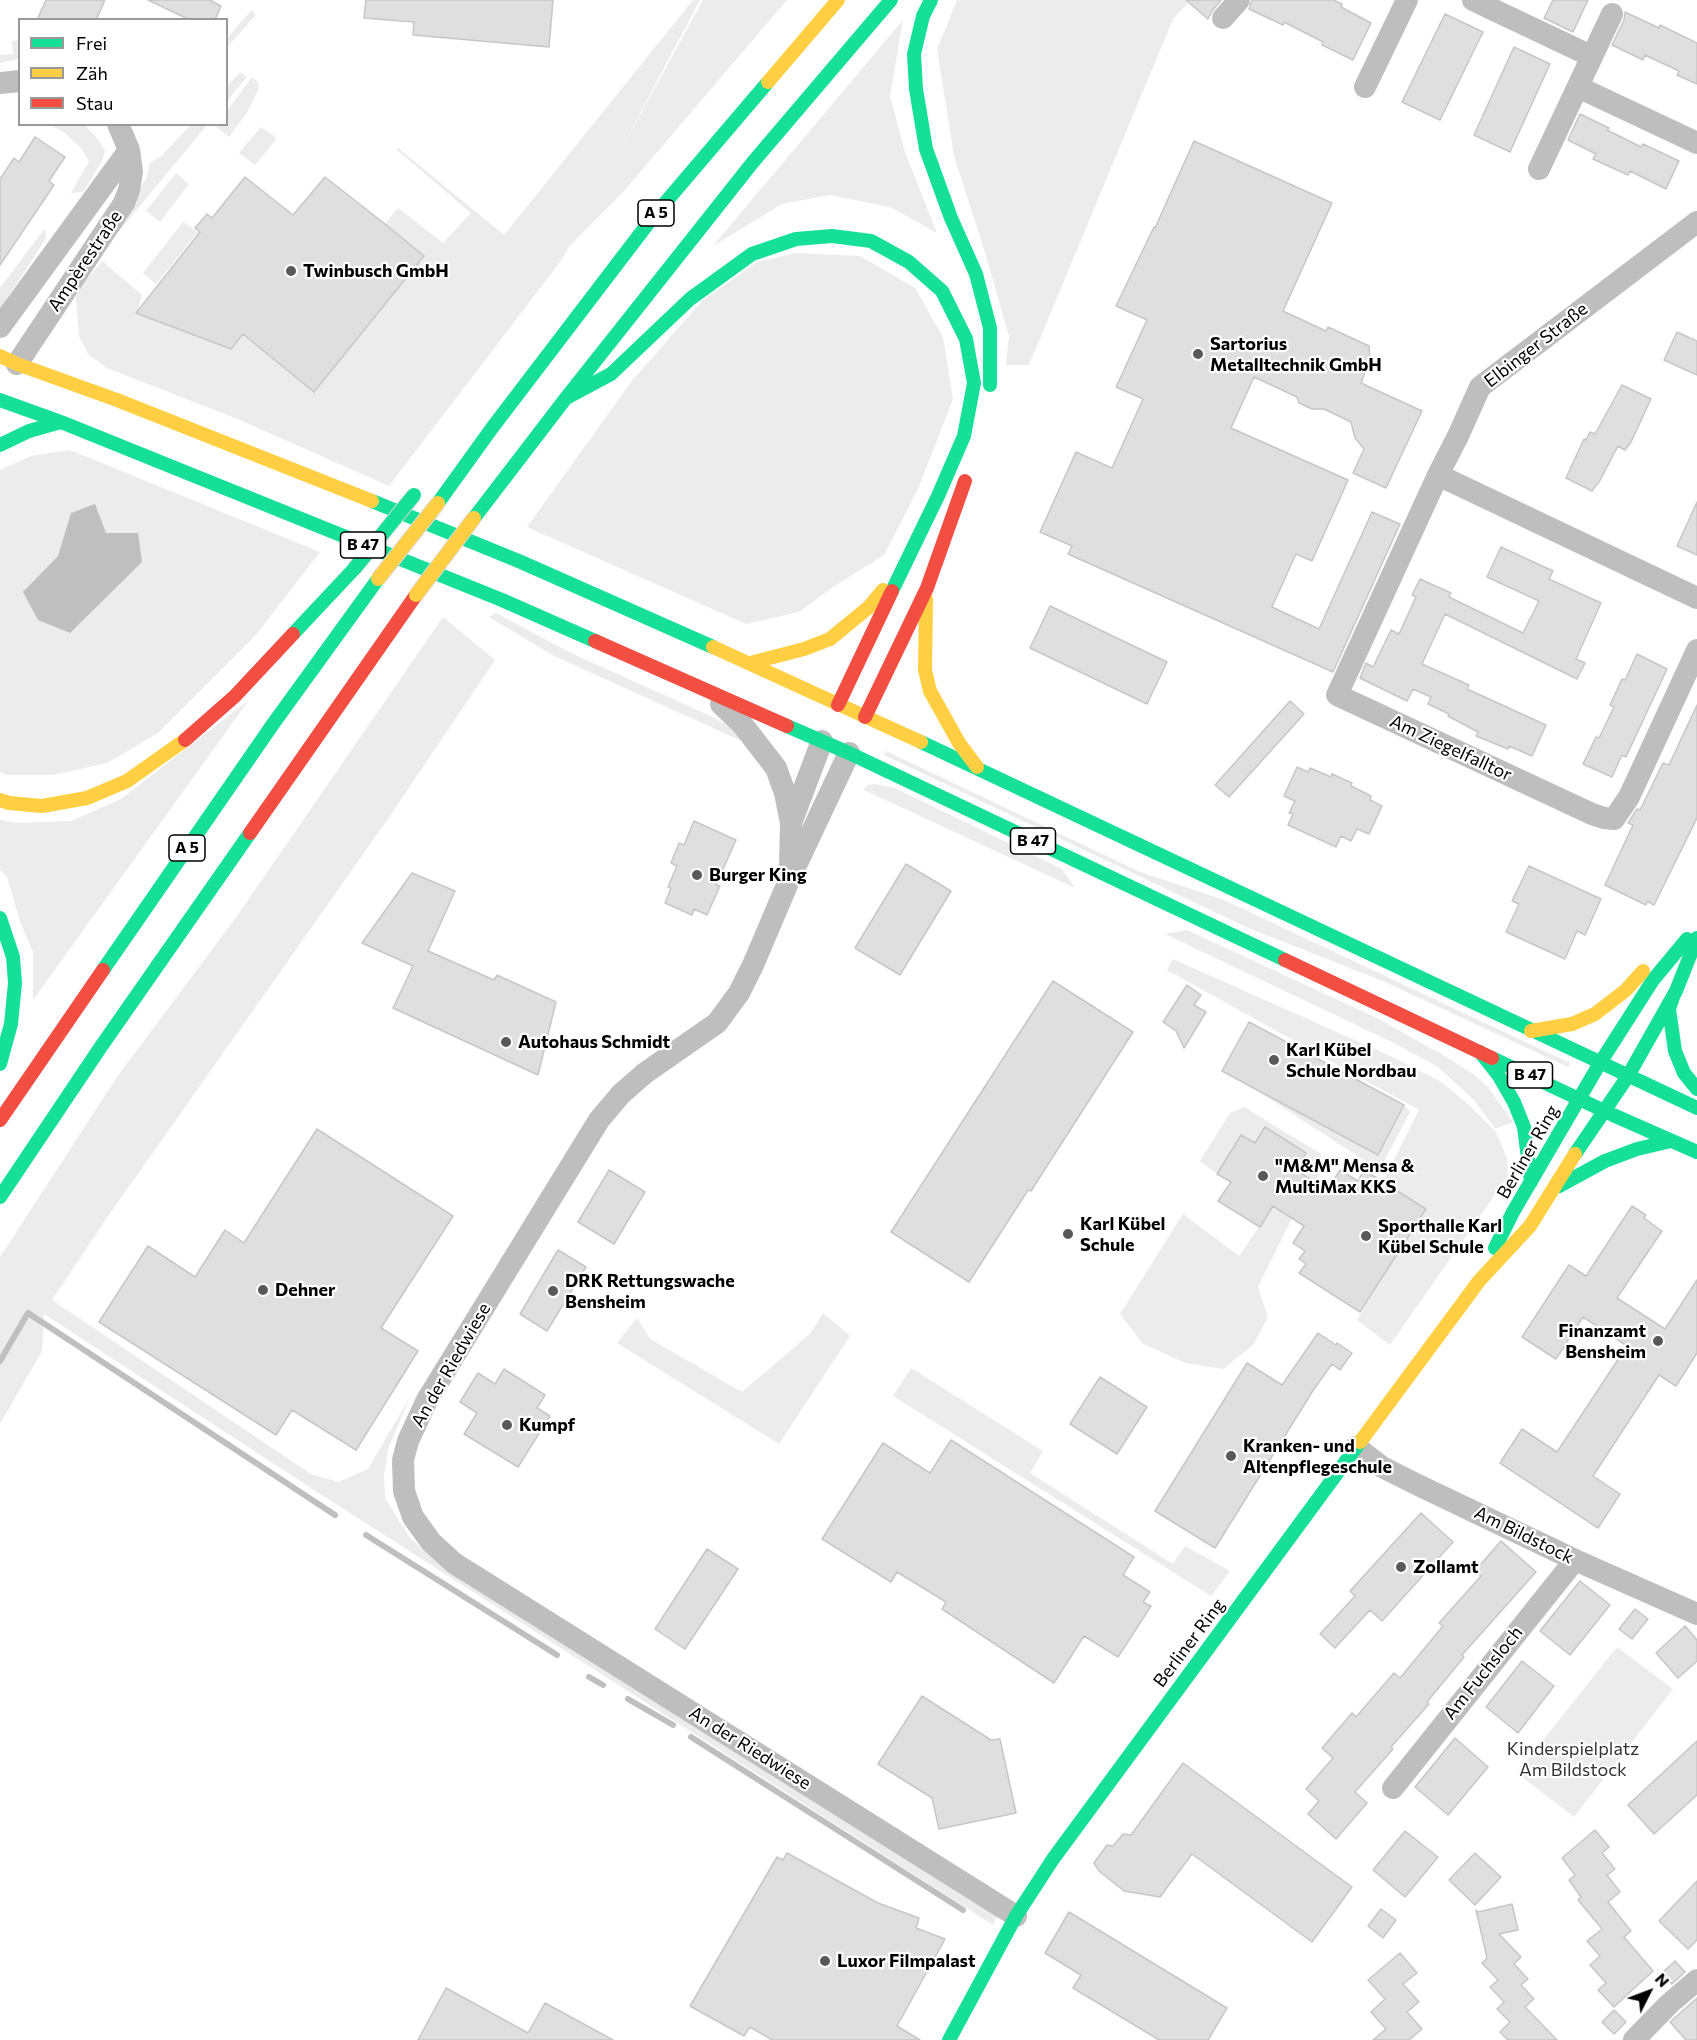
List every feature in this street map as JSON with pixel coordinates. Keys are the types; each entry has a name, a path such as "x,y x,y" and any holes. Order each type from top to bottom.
{"main road":[{"name":"A 5","path":"0,1120 266,733 378,579 438,503 652,217 838,0"},
{"name":"A 5","path":"0,1197 100,1048 416,595 566,398 753,162 891,0"},
{"path":"930,0 923,16 914,54 915,89 926,149 951,218 976,274 990,328 991,381 987,401"},
{"path":"566,398 611,374 690,299 752,254 796,239 832,236 871,241 909,261 942,291 966,339 974,383 964,436 836,710"},
{"name":"B 47","path":"7,374 117,400 308,474 521,562 750,663 836,710 977,767 1697,1108"},
{"name":"B 47","path":"0,400 61,422 502,600 704,689 824,736 1603,1111 1697,1152"},
{"path":"0,445 29,431 61,422"},
{"path":"459,448 492,428"},
{"path":"863,722 927,588 971,464"},
{"path":"0,800 42,806 87,798 127,781 177,747 235,696 354,569 418,490"},
{"path":"750,663 804,649 830,639 868,607 902,569"},
{"path":"927,588 925,670 930,691 959,743 977,767"},
{"path":"0,918 12,957 15,983 11,1024 0,1064"},
{"path":"1531,1031 1572,1024 1609,1005 1626,990 1667,942 1697,926"},
{"name":"Berliner Ring","path":"1479,1281 1513,1212 1600,1063 1653,980 1697,926"},
{"name":"Berliner Ring","path":"949,2040 1016,1917 1092,1804 1479,1281 1530,1226 1556,1188 1603,1111 1628,1076 1676,991 1697,938"},
{"path":"1676,991 1670,1009 1674,1051 1683,1073 1697,1089"},
{"path":"1480,1052 1499,1076 1514,1102 1524,1127 1532,1182"},
{"path":"1556,1188 1605,1161 1637,1149 1671,1141"}],"street":[{"path":"1223,18 1239,0"},
{"path":"1473,0 1592,56"},
{"path":"1365,87 1402,2"},
{"path":"1539,169 1612,14"},
{"path":"0,83 18,81"},
{"path":"1578,87 1697,143"},
{"name":"Ampèrestraße","path":"7,374 124,203 132,172 129,150 119,126"},
{"name":"Ampèrestraße","path":"0,327 129,150"},
{"name":"Elbinger Straße","path":"1438,475 1480,387 1697,222"},
{"path":"1438,475 1697,598"},
{"name":"Am Ziegelfalltor","path":"1438,475 1337,695 1592,814 1614,819 1629,797 1697,650"},
{"name":"An der Riedwiese","path":"704,689 742,724 776,768 785,794 791,823 790,878"},
{"name":"An der Riedwiese","path":"791,823 824,736"},
{"name":"An der Riedwiese","path":"851,748 739,993 717,1023 645,1072 621,1094 599,1120 427,1400 408,1441 403,1460 404,1491 412,1517 431,1542 454,1563 1016,1917"},
{"name":"Am Bildstock","path":"1356,1447 1382,1467 1575,1560 1697,1614"},
{"name":"Am Fuchsloch","path":"1393,1788 1575,1560"},
{"path":"1634,2040 1669,2004 1697,1980"}],"green space":[{"path":"693,0 700,0 618,155 703,0 787,0 624,191 568,248 563,258 389,486 240,420 107,368 88,354 79,336 76,297 84,278 89,277 102,261 142,295 137,313 231,349 243,334 315,392 424,257 385,224 398,208 443,243 471,213 396,149 398,148 504,235"},
{"path":"957,0 1191,0 1173,19 1029,365 1006,365 1009,336 954,156 937,49"},
{"path":"252,10 256,15 228,46 228,37"},
{"path":"903,20 890,96 905,152 937,233 890,207 830,195 782,204 713,246"},
{"path":"18,40 18,59 0,63 0,55 13,54 12,41"},
{"path":"240,72 247,77 228,100 228,85"},
{"path":"252,77 258,82 259,88 248,111 229,137 215,126 228,126 228,110"},
{"path":"52,126 86,126 105,151 102,161 83,192 71,193 89,162 82,149 65,133"},
{"path":"190,126 206,126 86,271 147,177 150,162 160,157"},
{"path":"261,127 277,138 255,165 239,153"},
{"path":"176,173 189,184 160,222 146,211"},
{"path":"183,222 198,232 156,284 143,273"},
{"path":"45,228 46,238 0,309 0,288"},
{"path":"795,253 860,256 915,288 943,337 953,399 918,489 884,555 836,585 799,612 746,624 527,527 631,382 702,301 757,262"},
{"path":"70,450 320,552 255,636 158,733 107,763 54,775 6,775 0,772 0,470 31,456"},
{"path":"496,613 573,654 728,725 746,743 552,655 489,617"},
{"path":"443,617 495,660 390,816 104,1222 52,1300 311,1474 338,1482 368,1469 410,1397 388,1449 384,1476 385,1498 410,1538 423,1550 997,1916 993,1925 314,1490 44,1314 42,1351 0,1424 0,1257 117,1077 237,916"},
{"path":"249,700 33,1000 33,952 21,924 7,877 0,870 0,820 16,823 71,821 121,799"},
{"path":"886,751 1140,872 1224,900 1570,1063 1568,1067 1385,982 1246,927 884,755"},
{"path":"875,784 895,788 1062,869 1075,888 864,790 867,785"},
{"path":"1187,930 1379,1019 1448,1058 1472,1073 1488,1087 1513,1122 1495,1129 1475,1101 1438,1067 1396,1044 1165,934"},
{"path":"1173,959 1397,1059 1441,1082 1469,1105 1496,1132 1507,1158 1508,1176 1390,1345 1357,1320 1425,1209 1383,1182 1419,1110 1167,970"},
{"path":"1250,1086 1377,1155 1404,1105 1410,1112 1381,1167 1373,1166"},
{"path":"1244,1107 1321,1154 1323,1170 1315,1182 1296,1170 1265,1127 1255,1143 1240,1135 1217,1174 1200,1161 1230,1113"},
{"path":"1273,1206 1292,1218 1258,1287 1268,1317 1253,1345 1223,1369 1186,1363 1143,1344 1120,1314 1183,1214 1239,1256"},
{"path":"823,1313 850,1336 779,1444 617,1343 637,1318 650,1339 742,1392 810,1334"},
{"path":"911,1368 1043,1451 1030,1473 1173,1564 1185,1546 1230,1571 1211,1596 893,1396"},
{"name":"Kinderspielplatz Am Bildstock","path":"1617,1647 1673,1689 1574,1817 1517,1773"}],"shaded area":[{"path":"95,504 106,533 138,533 142,562 70,633 38,620 23,592 58,556 71,513"}],"building":[{"path":"46,0 105,0 97,18 38,18"},
{"path":"148,0 210,0 221,6 216,18 186,18"},
{"path":"366,0 553,0 549,47 413,35 414,22 364,18"},
{"path":"1186,0 1221,0 1208,19"},
{"path":"1252,0 1333,0 1342,4 1341,7 1371,23 1353,60 1322,45 1323,42 1284,22 1283,25 1249,9"},
{"path":"1553,0 1588,0 1573,32 1544,18"},
{"path":"1625,12 1659,28 1660,25 1697,43 1697,84 1677,75 1679,71 1645,55 1643,60 1612,45 1624,20"},
{"path":"1445,14 1483,32 1440,120 1402,102"},
{"path":"1514,47 1550,64 1510,152 1474,135"},
{"path":"1580,114 1641,147 1643,144 1679,161 1666,189 1630,171 1628,175 1593,159 1596,154 1568,140"},
{"path":"35,137 65,157 49,181 54,185 0,265 0,179 14,158 19,162"},
{"name":"Sartorius Metalltechnik GmbH","path":"1194,141 1332,203 1283,311 1326,331 1328,327 1369,346 1370,359 1361,383 1422,411 1386,488 1353,473 1364,449 1355,438 1351,422 1324,409 1312,409 1299,403 1297,397 1254,377 1231,428 1348,480 1312,561 1296,554 1272,607 1319,629 1372,512 1400,524 1333,672 1068,554 1072,546 1040,532 1076,452 1112,468 1143,399 1116,387 1147,320 1116,306 1155,228"},
{"name":"Twinbusch GmbH","path":"245,177 293,215 325,177 424,256 314,392 243,334 231,349 136,313 200,232 195,228 207,214 212,218"},
{"path":"1677,332 1697,341 1697,375 1664,360"},
{"path":"1622,385 1651,399 1631,442 1625,450 1618,446 1592,491 1566,478 1584,439 1586,440 1590,432 1595,434"},
{"path":"1697,502 1697,555 1677,546"},
{"path":"1501,547 1553,571 1549,579 1601,603 1576,659 1585,663 1577,679 1445,614 1422,664 1469,685 1467,689 1546,725 1532,756 1476,736 1478,732 1428,704 1431,697 1413,689 1407,701 1360,678 1366,663 1373,667 1391,630 1399,634 1416,597 1412,595 1420,579 1451,593 1449,597 1523,633 1539,601 1487,577"},
{"path":"1050,606 1167,662 1147,704 1030,648"},
{"path":"1637,654 1667,669 1626,757 1622,755 1612,777 1583,764 1596,737 1599,738 1614,707 1610,705"},
{"path":"1290,701 1304,714 1229,797 1215,785"},
{"path":"1697,705 1697,818 1654,905 1647,901 1646,905 1605,885 1633,825 1628,823 1637,809 1640,810 1663,763 1669,765"},
{"path":"1297,767 1308,772 1310,768 1331,777 1332,774 1352,783 1351,786 1371,796 1370,800 1382,806 1369,834 1357,829 1351,841 1341,836 1336,847 1288,825 1293,814 1289,813 1295,801 1284,796"},
{"name":"Burger King","path":"694,821 736,840 716,885 720,886 707,915 694,909 692,915 665,903 671,888 668,887 677,866 671,863 679,843 684,845"},
{"path":"906,864 951,891 900,975 855,948"},
{"path":"1529,866 1601,899 1585,935 1577,931 1565,959 1506,932 1519,904 1512,901"},
{"name":"Autohaus Schmidt","path":"412,873 455,891 428,951 494,980 497,975 556,1002 538,1075 393,1008 413,966 362,943"},
{"name":"Karl Kübel Schule","path":"1053,981 1133,1032 1031,1191 1028,1190 969,1282 891,1232"},
{"path":"1187,985 1201,995 1194,1005 1206,1012 1184,1048 1176,1031 1163,1022"},
{"name":"Karl Kübel Schule Nordbau","path":"1249,1022 1404,1105 1378,1155 1222,1071"},
{"path":"1265,1127 1306,1153 1296,1170 1327,1190 1340,1170 1358,1181 1364,1170 1426,1209 1360,1312 1299,1273 1306,1264 1299,1259 1305,1251 1293,1243 1304,1226 1273,1206 1260,1227 1218,1201 1231,1182 1217,1174 1241,1135 1255,1143"},
{"name":"Dehner","path":"317,1129 453,1216 381,1328 418,1351 356,1450 292,1410 276,1435 99,1322 148,1246 195,1277 225,1230 244,1243"},
{"path":"609,1170 645,1192 614,1244 578,1222"},
{"name":"Finanzamt Bensheim","path":"1632,1206 1646,1215 1644,1218 1662,1231 1617,1298 1665,1329 1697,1280 1697,1353 1676,1386 1659,1375 1593,1476 1620,1494 1598,1528 1500,1463 1522,1429 1557,1452 1627,1346 1583,1317 1556,1359 1522,1337 1569,1265 1586,1276"},
{"name":"DRK Rettungswache Bensheim","path":"558,1250 586,1267 547,1331 520,1314"},
{"name":"Kranken- und Altenpflegeschule","path":"1318,1333 1352,1353 1340,1370 1332,1364 1314,1389 1215,1548 1155,1511 1247,1363 1282,1385"},
{"name":"Kumpf","path":"504,1369 545,1395 537,1408 550,1416 518,1467 464,1434 477,1413 460,1402 478,1373 495,1384"},
{"path":"1100,1377 1147,1407 1117,1454 1070,1424"},
{"path":"951,1440 1134,1557 1123,1575 1150,1592 1143,1602 1151,1606 1118,1657 1084,1636 1054,1683 942,1609 946,1602 897,1572 891,1582 822,1539 883,1443 930,1473"},
{"name":"Zollamt","path":"1421,1513 1453,1542 1382,1621 1370,1610 1335,1648 1320,1634 1355,1596 1350,1591"},
{"path":"1501,1541 1536,1572 1462,1655 1464,1657 1427,1702 1429,1704 1355,1792 1367,1803 1336,1839 1308,1814 1319,1801 1306,1789 1333,1758 1322,1748 1352,1713 1356,1717 1394,1673 1400,1678 1443,1626 1439,1623 1481,1576 1475,1571"},
{"path":"707,1549 738,1569 685,1649 655,1629"},
{"path":"1580,1581 1610,1605 1570,1655 1540,1631"},
{"path":"1635,1609 1648,1619 1632,1639 1619,1629"},
{"path":"1685,1626 1697,1640 1697,1661 1678,1678 1656,1653"},
{"path":"1522,1661 1554,1686 1518,1733 1486,1707"},
{"path":"922,1696 991,1740 1000,1739 1016,1813 939,1829 932,1798 878,1764"},
{"path":"1455,1738 1488,1767 1448,1815 1415,1787"},
{"path":"1697,1741 1697,1795 1654,1834 1628,1805"},
{"path":"1183,1763 1352,1887 1312,1942 1192,1854 1160,1897 1124,1891 1099,1871 1094,1863 1107,1845 1113,1846 1123,1834 1131,1835"},
{"path":"1595,1830 1609,1847 1602,1853 1615,1869 1607,1875 1620,1892 1608,1902 1631,1931 1624,1937 1653,1971 1614,2007 1598,1990 1606,1983 1590,1965 1600,1956 1587,1941 1602,1929 1578,1900 1581,1897 1569,1880 1575,1875 1562,1858"},
{"path":"1405,1831 1438,1857 1405,1897 1373,1870"},
{"name":"Luxor Filmpalast","path":"787,1853 878,1903 919,1918 916,1928 945,1939 897,2026 920,2040 772,2040 750,2027 744,2036 690,2006 777,1857 783,1860"},
{"path":"1475,1853 1501,1877 1475,1905 1449,1880"},
{"path":"1697,1881 1697,1940 1688,1949 1659,1921"},
{"path":"1512,1904 1518,1930 1499,1934 1521,1957 1514,1964 1528,1979 1521,1985 1534,1999 1525,2007 1557,2040 1508,2040 1500,2032 1510,2022 1497,2009 1504,2002 1490,1987 1498,1980 1482,1963 1487,1958 1476,1910 1478,1912"},
{"path":"1381,1909 1396,1920 1383,1938 1368,1926"},
{"path":"1069,1912 1227,2008 1208,2040 1159,2040 1073,1988 1081,1975 1045,1953"},
{"path":"1400,1953 1417,1973 1403,1984 1419,2002 1407,2012 1422,2029 1409,2040 1373,2040 1386,2029 1371,2012 1385,1999 1368,1980"},
{"path":"1675,1961 1685,1972 1672,1984 1662,1973"},
{"path":"446,1988 528,2033 545,2003 613,2040 418,2040"},
{"path":"1697,1998 1697,2040 1686,2040 1670,2022"},
{"path":"1614,2010 1626,2022 1614,2034 1602,2022"}],"waterway":[{"path":"0,1361 28,1313 335,1515"},
{"path":"366,1535 557,1655"},
{"path":"589,1677 603,1685"},
{"path":"628,1699 673,1725"},
{"path":"691,1737 963,1910"}],"traffic: fast":[{"path":"474,518 753,162 891,0"},
{"path":"931,0 923,16 914,54 916,89 926,149 951,218 976,274 990,328 990,385"},
{"path":"438,503 492,428 653,217 768,82"},
{"path":"566,398 611,374 690,299 752,254 796,239 832,236 871,241 909,262 942,291 966,339 974,383 964,436 892,591"},
{"path":"0,400 61,422 502,600 595,641"},
{"path":"0,445 29,431 61,422"},
{"path":"354,569 414,495"},
{"path":"372,501 521,562 713,647"},
{"path":"293,634 354,569"},
{"path":"103,970 273,724 378,579"},
{"path":"787,726 849,753 1285,960"},
{"path":"921,742 1697,1108"},
{"path":"0,1197 100,1048 250,833"},
{"path":"0,918 13,957 15,983 11,1024 0,1064"},
{"path":"1575,1154 1628,1076 1676,991 1697,938"},
{"path":"1495,1248 1513,1212 1600,1063 1653,980 1687,939"},
{"path":"1673,997 1669,1009 1675,1051 1684,1073 1697,1089"},
{"path":"1480,1052 1499,1076 1514,1102 1524,1127 1531,1182"},
{"path":"1492,1058 1697,1152"},
{"path":"1559,1186 1605,1161 1637,1149 1671,1141"},
{"path":"949,2040 1016,1916 1053,1859 1360,1442"}],"traffic: slow":[{"path":"768,82 838,0"},
{"path":"0,356 372,501"},
{"path":"378,579 438,503"},
{"path":"416,595 474,518"},
{"path":"750,663 804,649 830,639 869,607 883,590"},
{"path":"926,599 925,670 930,691 959,743 977,767"},
{"path":"713,647 921,742"},
{"path":"0,800 42,806 87,798 127,781 185,740"},
{"path":"1531,1031 1572,1024 1595,1014 1626,990 1643,971"},
{"path":"1360,1442 1479,1281 1530,1226 1575,1154"}],"traffic: jam":[{"path":"865,717 927,588 965,481"},
{"path":"838,705 892,591"},
{"path":"250,833 416,595"},
{"path":"185,740 235,696 293,634"},
{"path":"595,641 787,726"},
{"path":"1285,960 1492,1058"},
{"path":"0,1120 103,970"}],"place":[{"name":"Twinbusch GmbH","path":"291,271"},
{"name":"Sartorius Metalltechnik GmbH","path":"1198,354"},
{"name":"Burger King","path":"697,875"},
{"name":"Autohaus Schmidt","path":"506,1042"},
{"name":"Karl Kübel Schule Nordbau","path":"1274,1060"},
{"name":"\"M&M\" Mensa & MultiMax KKS","path":"1263,1176"},
{"name":"Karl Kübel Schule","path":"1068,1234"},
{"name":"Sporthalle Karl Kübel Schule","path":"1366,1236"},
{"name":"Dehner","path":"263,1290"},
{"name":"DRK Rettungswache Bensheim","path":"553,1291"},
{"name":"Finanzamt Bensheim","path":"1658,1341"},
{"name":"Kumpf","path":"507,1425"},
{"name":"Kranken- und Altenpflegeschule","path":"1231,1456"},
{"name":"Zollamt","path":"1401,1567"},
{"name":"Luxor Filmpalast","path":"825,1961"}]}
